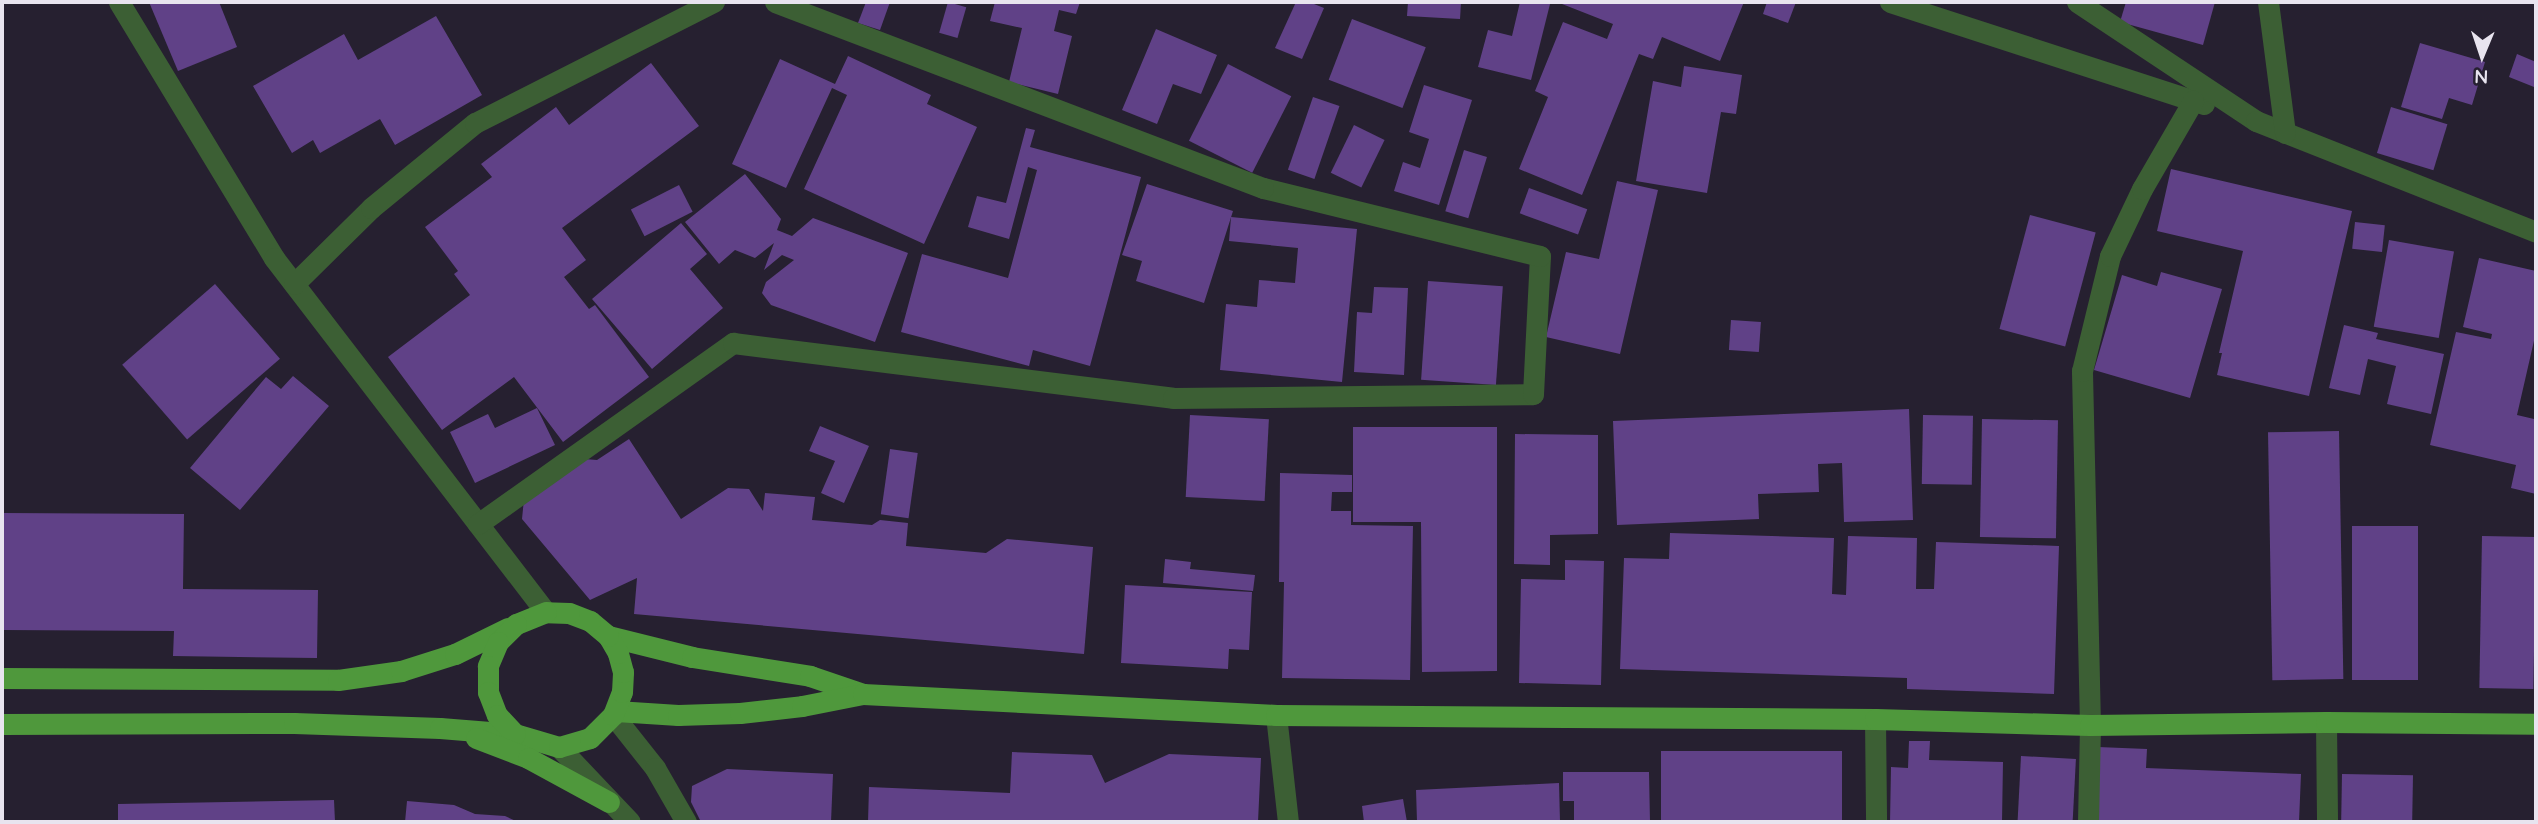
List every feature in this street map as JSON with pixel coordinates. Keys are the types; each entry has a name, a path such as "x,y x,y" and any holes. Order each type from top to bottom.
{"main road":[{"path":"2,678 338,680 401,671 455,654 546,612 569,613 590,621 608,636 618,653 623,672 622,692 615,713 590,738 559,747 515,734 440,728 294,723 2,724"},
{"path":"515,734 497,715 488,692 488,666 498,642 516,624"},
{"path":"608,636 692,657 810,676 863,694"},
{"path":"615,713 740,713 802,706 863,694 1276,715 1875,719 2090,725 2326,722 2536,724"},
{"path":"440,728 528,758 609,802"}],"street":[{"path":"119,2 274,258 546,612"},
{"path":"294,284 371,208 475,122 714,2"},
{"path":"478,524 733,343 1173,398 1533,394 1540,256 1263,188 775,2"},
{"path":"1890,2 2256,121 2536,232"},
{"path":"2077,2 2256,121"},
{"path":"2268,2 2285,133"},
{"path":"2088,822 2090,725 2082,371 2110,256 2141,189 2193,101"},
{"path":"615,713 655,768 686,822"},
{"path":"1276,715 1288,822"},
{"path":"1875,719 1877,822"},
{"path":"2326,722 2327,822"},
{"path":"559,747 630,822"}],"building":[{"path":"149,2 219,2 237,47 178,71"},
{"path":"866,2 890,2 880,30 858,23"},
{"path":"948,2 966,7 957,38 939,33"},
{"path":"995,2 1080,2 1076,14 1059,10 1054,31 1072,36 1058,94 1009,82 1022,28 990,21"},
{"path":"1296,2 1309,2 1324,8 1302,59 1275,48"},
{"path":"1408,2 1461,2 1460,19 1407,16"},
{"path":"1520,2 1550,4 1531,80 1478,67 1488,30 1512,36"},
{"path":"1557,2 1744,2 1720,61 1662,37 1653,59 1639,54 1582,195 1519,169 1548,97 1535,91 1563,22 1607,39 1613,24"},
{"path":"1767,2 1796,2 1788,23 1763,14"},
{"path":"2126,2 2215,2 2203,45 2120,22"},
{"path":"436,16 482,95 395,145 380,119 320,153 313,140 292,153 253,86 344,34 358,60"},
{"path":"1352,19 1426,47 1402,108 1329,80"},
{"path":"1156,29 1217,55 1201,94 1173,84 1157,124 1122,110"},
{"path":"2420,43 2485,62 2472,105 2449,98 2442,119 2401,107"},
{"path":"2517,54 2536,62 2534,87 2509,77"},
{"path":"848,56 931,95 927,104 977,127 924,244 804,189 847,95 832,88 786,188 732,164 780,59 835,84"},
{"path":"651,63 699,126 562,228 586,260 564,277 589,309 595,305 649,377 563,442 514,377 442,430 388,357 470,295 454,274 458,271 425,227 492,177 481,164 556,107 569,125"},
{"path":"1228,64 1291,96 1252,173 1189,141"},
{"path":"1684,66 1742,75 1736,114 1721,112 1707,193 1636,181 1653,81 1681,87"},
{"path":"1424,85 1472,100 1439,205 1394,191 1403,162 1420,168 1429,139 1409,132"},
{"path":"1313,97 1339,106 1314,179 1288,170"},
{"path":"2391,107 2447,124 2433,170 2377,153"},
{"path":"1354,125 1385,140 1361,188 1331,173"},
{"path":"1026,128 1035,130 1030,147 1141,177 1090,366 1033,350 1029,366 901,332 922,254 1008,278 1037,170 1028,167 1009,239 968,227 977,196 1006,203"},
{"path":"1464,150 1487,157 1468,218 1445,211"},
{"path":"2171,169 2352,211 2309,396 2217,375 2222,353 2219,353 2243,251 2157,231"},
{"path":"745,174 781,219 777,230 792,236 813,218 908,253 875,342 771,305 762,293 766,282 794,260 782,255 764,270 774,243 755,258 735,250 719,264 685,222"},
{"path":"1617,181 1658,190 1620,354 1546,337 1566,252 1599,259"},
{"path":"1147,184 1233,211 1204,303 1136,281 1142,261 1122,255"},
{"path":"679,185 693,212 645,236 631,210"},
{"path":"1529,188 1587,209 1578,235 1520,213"},
{"path":"2030,215 2096,233 2065,347 1999,329"},
{"path":"1231,217 1357,229 1342,382 1220,370 1226,304 1257,307 1259,280 1295,283 1298,248 1229,241"},
{"path":"2355,222 2385,225 2382,252 2352,249"},
{"path":"681,223 707,254 690,269 723,308 652,369 592,299"},
{"path":"2389,240 2454,251 2439,338 2374,327"},
{"path":"2479,258 2536,271 2536,332 2517,415 2534,419 2536,413 2536,494 2511,488 2516,465 2430,445 2456,332 2491,339 2492,334 2463,327"},
{"path":"2161,272 2222,289 2190,398 2094,370 2122,275 2157,286"},
{"path":"1428,281 1503,286 1496,385 1421,380"},
{"path":"215,284 280,359 187,439 122,365"},
{"path":"1374,287 1408,288 1404,375 1354,372 1357,312 1372,313"},
{"path":"1731,320 1761,322 1759,352 1729,350"},
{"path":"2344,325 2378,333 2376,339 2444,354 2431,414 2387,404 2396,366 2368,359 2360,395 2329,388"},
{"path":"293,376 329,406 240,510 190,468 266,377 281,389"},
{"path":"537,408 555,445 475,483 450,432 488,414 495,428"},
{"path":"1909,409 1913,520 1844,522 1842,463 1818,464 1819,492 1758,494 1759,519 1617,525 1613,421"},
{"path":"1190,415 1269,419 1265,501 1186,497"},
{"path":"1923,415 1973,416 1972,485 1922,484"},
{"path":"1982,419 2058,420 2056,538 1980,537"},
{"path":"820,426 869,446 844,503 821,493 835,461 809,451"},
{"path":"1353,427 1497,427 1497,671 1422,672 1421,522 1353,522"},
{"path":"2339,431 2343,679 2272,680 2268,432"},
{"path":"1515,434 1598,435 1598,534 1550,535 1550,565 1514,564"},
{"path":"629,439 681,519 728,488 749,489 763,511 765,493 815,497 812,520 872,525 880,520 908,523 906,546 986,553 1007,539 1093,547 1084,654 634,614 637,578 590,600 522,519 524,499 584,459 597,460"},
{"path":"890,449 918,453 909,518 881,514"},
{"path":"1280,473 1352,475 1352,492 1332,492 1331,511 1351,511 1351,525 1413,526 1410,680 1282,678 1284,582 1279,582"},
{"path":"2,513 184,514 183,589 318,590 317,658 173,656 174,631 2,630"},
{"path":"2352,526 2418,526 2418,680 2352,680"},
{"path":"1670,533 1834,538 1832,594 1846,595 1848,536 1917,538 1916,589 1934,589 1936,542 2059,546 2054,694 1907,689 1907,678 1620,669 1624,558 1669,559"},
{"path":"2482,536 2536,537 2533,689 2479,688"},
{"path":"1165,559 1191,562 1190,569 1255,575 1253,591 1163,583"},
{"path":"1565,560 1604,561 1601,685 1519,683 1521,579 1565,580"},
{"path":"1125,585 1252,592 1249,650 1229,649 1228,669 1121,663"},
{"path":"1909,741 1930,741 1929,760 2003,762 2002,822 1890,822 1891,767 1908,768"},
{"path":"2098,747 2147,749 2146,768 2301,774 2299,822 2095,822"},
{"path":"1661,751 1842,751 1842,822 1661,822"},
{"path":"1012,752 1092,755 1105,783 1169,754 1261,758 1258,822 868,822 869,787 1010,793"},
{"path":"2021,756 2076,759 2073,822 2018,822"},
{"path":"727,769 833,774 831,822 701,822 691,802 692,786"},
{"path":"1563,772 1649,772 1650,822 1574,822 1574,801 1563,801"},
{"path":"2342,774 2413,775 2412,822 2341,822"},
{"path":"1559,783 1560,822 1417,822 1416,790"},
{"path":"1403,799 1407,822 1364,822 1362,806"},
{"path":"334,800 335,822 118,822 118,804"},
{"path":"407,801 454,805 475,814 505,816 518,822 405,822"}]}
